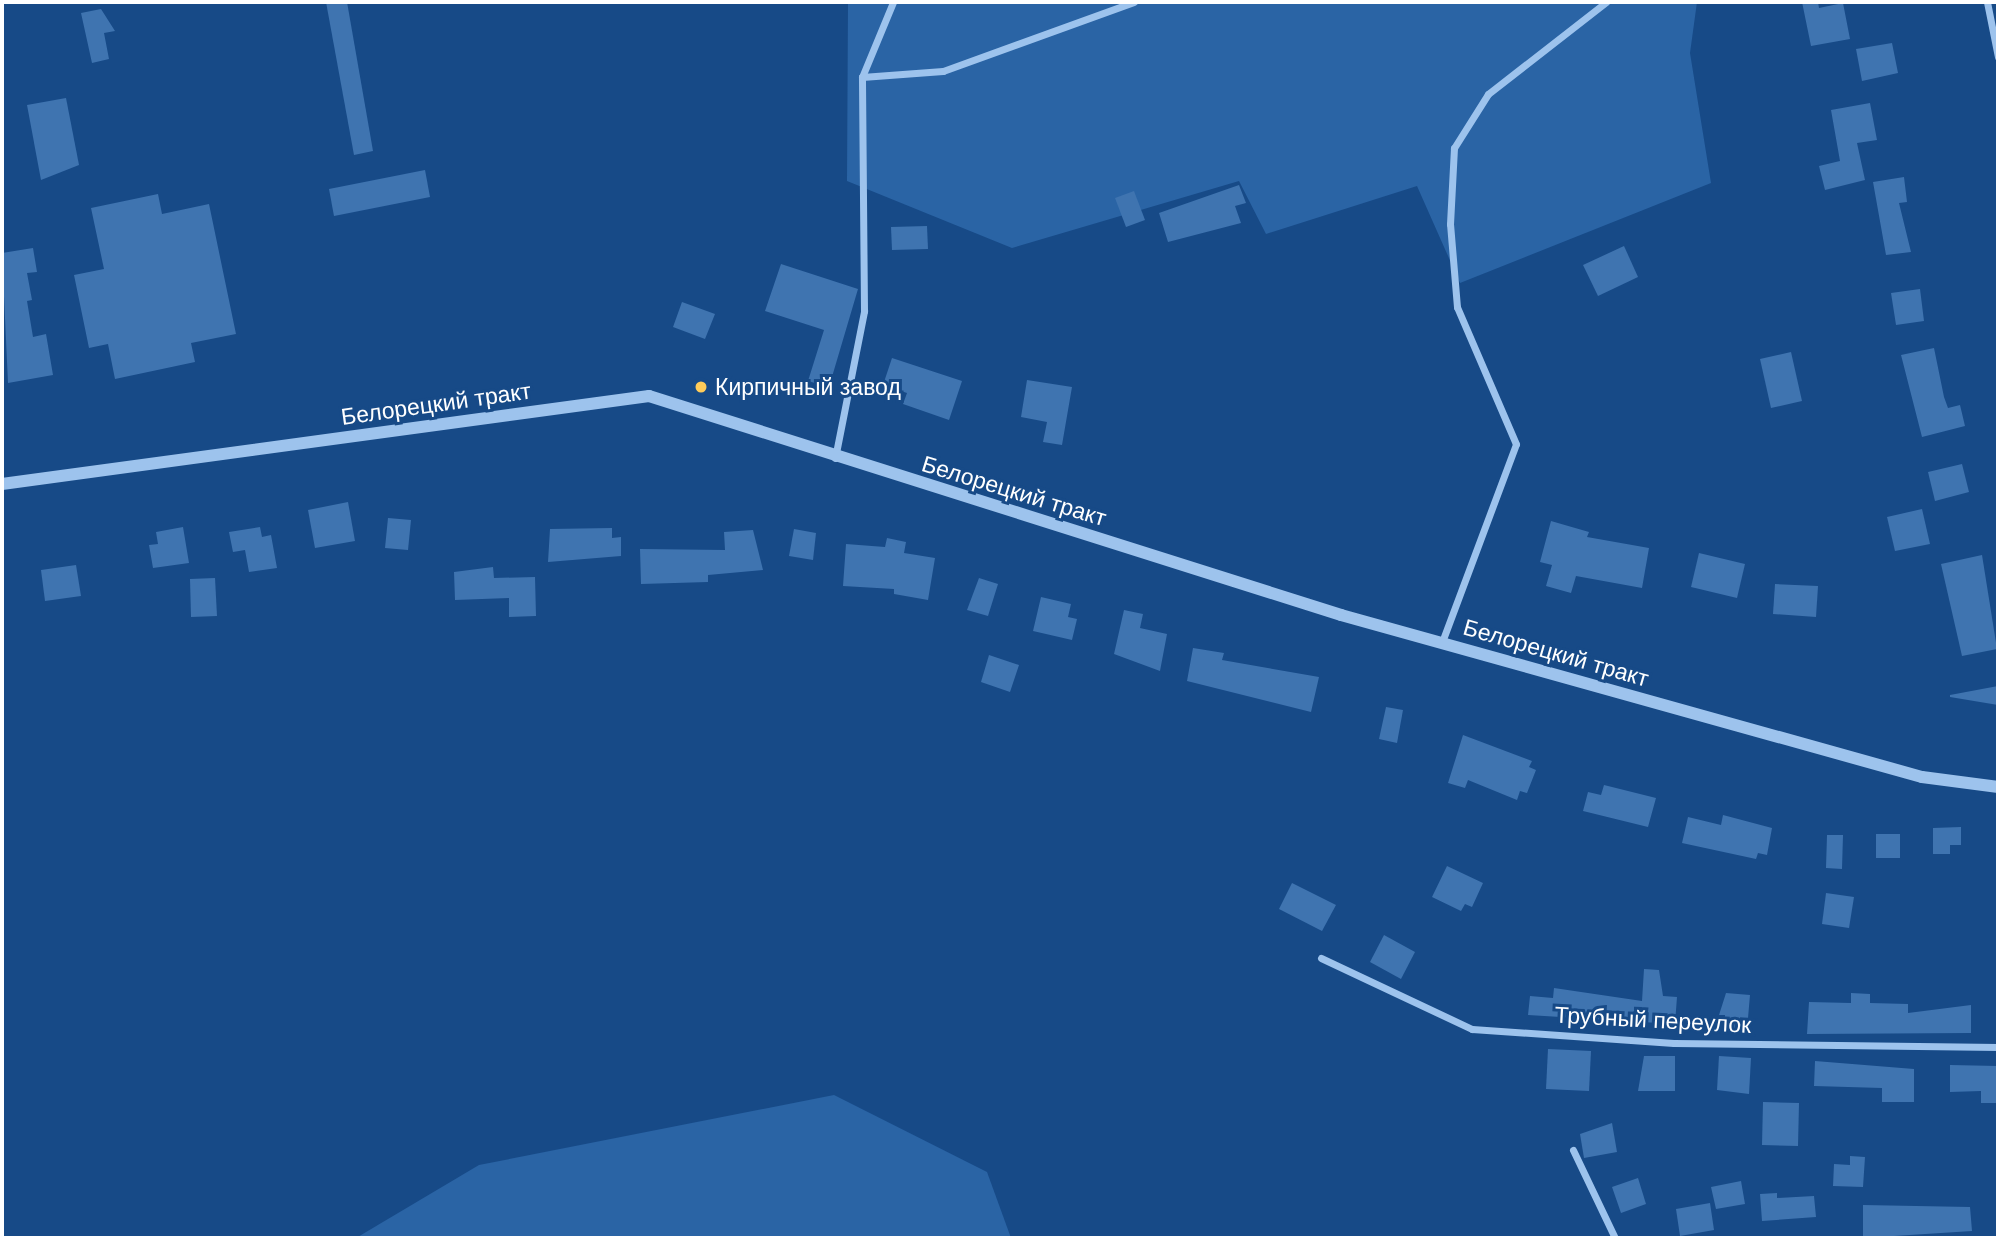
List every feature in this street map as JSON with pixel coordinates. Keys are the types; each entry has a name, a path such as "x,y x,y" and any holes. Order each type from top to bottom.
{"street":[{"path":"835,458 864,311 862,77 893,2"},
{"path":"862,77 943,71 1134,2"},
{"path":"1441,642 1516,444 1457,307 1450,224 1454,148 1488,94 1606,2"},
{"path":"1987,2 1998,57"},
{"name":"Белорецкий тракт","path":"2,484 649,396 835,458 1441,642 1922,777 1998,787"},
{"name":"Трубный переулок","path":"1321,958 1472,1029 1674,1043 1998,1046"},
{"path":"1573,1150 1615,1238"}],"shaded area":[{"path":"848,2 1697,2 1690,53 1711,183 1460,283 1417,186 1266,234 1239,181 1012,248 847,181"},
{"path":"834,1095 987,1172 1011,1238 356,1238 479,1165"}],"building":[{"path":"326,2 347,2 373,151 354,155"},
{"path":"1802,2 1818,2 1819,8 1843,3 1850,39 1811,46"},
{"path":"101,9 115,31 104,33 109,59 92,63 81,13"},
{"path":"1892,43 1898,73 1862,81 1856,49"},
{"path":"66,98 79,165 41,180 27,105"},
{"path":"1870,103 1877,140 1857,143 1865,180 1825,190 1819,166 1840,161 1831,110"},
{"path":"425,170 430,197 334,216 329,189"},
{"path":"1904,177 1907,202 1899,203 1911,252 1886,255 1873,182"},
{"path":"1239,185 1246,203 1235,206 1241,223 1168,242 1159,213"},
{"path":"1134,191 1145,220 1126,227 1115,198"},
{"path":"158,194 162,214 209,204 236,334 191,343 195,362 115,379 108,344 89,348 74,275 104,269 91,208"},
{"path":"927,226 928,249 892,250 891,227"},
{"path":"1624,246 1638,277 1598,296 1583,265"},
{"path":"33,248 37,272 27,273 32,300 27,301 33,337 46,334 53,375 8,383 2,253"},
{"path":"781,264 858,289 829,387 808,381 824,330 765,311"},
{"path":"1920,289 1924,321 1896,325 1891,293"},
{"path":"682,302 715,314 705,339 673,327"},
{"path":"1934,348 1948,408 1960,405 1965,426 1922,437 1901,355"},
{"path":"1791,352 1802,401 1771,408 1760,359"},
{"path":"892,358 962,381 949,420 903,404 907,393 883,385"},
{"path":"1027,380 1072,387 1062,445 1043,442 1047,422 1021,417"},
{"path":"1962,464 1969,492 1935,501 1928,472"},
{"path":"348,502 355,541 315,548 308,510"},
{"path":"1922,509 1930,544 1895,551 1887,517"},
{"path":"388,518 411,520 408,550 385,548"},
{"path":"1551,521 1589,532 1587,537 1649,548 1642,588 1576,576 1571,593 1546,586 1552,565 1540,562"},
{"path":"183,527 189,563 153,568 149,545 158,544 156,532"},
{"path":"260,527 262,537 271,535 277,568 249,572 245,550 233,552 229,532"},
{"path":"612,528 612,538 621,537 621,556 548,562 550,529"},
{"path":"794,529 816,533 813,560 789,556"},
{"path":"753,530 763,570 708,575 708,582 641,584 640,549 725,550 724,532"},
{"path":"887,538 906,542 904,553 935,558 928,600 894,594 894,589 843,586 846,544 885,547"},
{"path":"1699,553 1745,564 1737,598 1691,587"},
{"path":"1982,555 1997,649 1962,656 1941,564"},
{"path":"76,565 81,596 45,601 41,570"},
{"path":"493,567 494,578 535,577 536,616 509,617 509,598 455,600 454,572"},
{"path":"215,578 217,616 191,617 190,579"},
{"path":"979,578 998,584 988,616 967,610"},
{"path":"1775,584 1818,586 1816,617 1773,614"},
{"path":"1041,597 1071,604 1068,617 1077,619 1072,640 1033,631"},
{"path":"1124,610 1143,614 1140,628 1167,634 1160,671 1114,654"},
{"path":"1193,648 1224,653 1222,660 1319,677 1311,712 1187,681"},
{"path":"989,655 1019,665 1010,692 981,682"},
{"path":"1998,686 1998,705 1950,697 1950,695"},
{"path":"1386,707 1403,710 1397,743 1379,739"},
{"path":"1463,735 1532,761 1529,767 1536,770 1527,793 1520,791 1517,800 1468,780 1465,788 1448,783"},
{"path":"1604,785 1656,798 1648,827 1583,811 1588,792 1601,795"},
{"path":"1723,815 1772,828 1767,855 1758,853 1756,859 1682,843 1688,817 1721,825"},
{"path":"1961,827 1961,845 1950,845 1950,854 1933,854 1933,828"},
{"path":"1876,834 1900,834 1900,858 1876,858"},
{"path":"1827,835 1843,835 1842,869 1826,868"},
{"path":"1447,866 1483,883 1472,907 1465,904 1461,911 1432,897"},
{"path":"1292,883 1336,905 1322,931 1279,909"},
{"path":"1826,893 1854,897 1849,928 1822,924"},
{"path":"1384,935 1415,952 1401,979 1370,962"},
{"path":"1644,969 1659,970 1663,996 1677,997 1675,1024 1528,1015 1530,996 1553,998 1554,988 1642,1001"},
{"path":"1726,993 1750,995 1747,1030 1724,1028 1725,1015 1719,1015"},
{"path":"1851,993 1870,994 1870,1003 1908,1004 1908,1013 1971,1005 1971,1033 1807,1034 1809,1002 1851,1003"},
{"path":"1548,1049 1591,1051 1589,1091 1546,1089"},
{"path":"1644,1056 1675,1056 1675,1091 1638,1091"},
{"path":"1719,1056 1751,1058 1749,1094 1717,1090"},
{"path":"1815,1061 1914,1069 1914,1102 1882,1102 1882,1088 1814,1086"},
{"path":"1950,1065 1998,1066 1997,1103 1981,1103 1981,1091 1950,1092"},
{"path":"1763,1102 1799,1103 1798,1146 1762,1145"},
{"path":"1612,1123 1617,1152 1584,1158 1580,1134"},
{"path":"1850,1156 1865,1157 1863,1187 1833,1186 1834,1164 1850,1165"},
{"path":"1638,1178 1646,1204 1621,1213 1612,1187"},
{"path":"1741,1181 1745,1204 1716,1209 1711,1187"},
{"path":"1777,1193 1777,1198 1814,1196 1816,1217 1762,1221 1760,1194"},
{"path":"1710,1203 1714,1230 1680,1236 1676,1209"},
{"path":"1863,1205 1970,1207 1972,1231 1863,1238"}],"place":[{"name":"Кирпичный завод","path":"701,387"}]}
